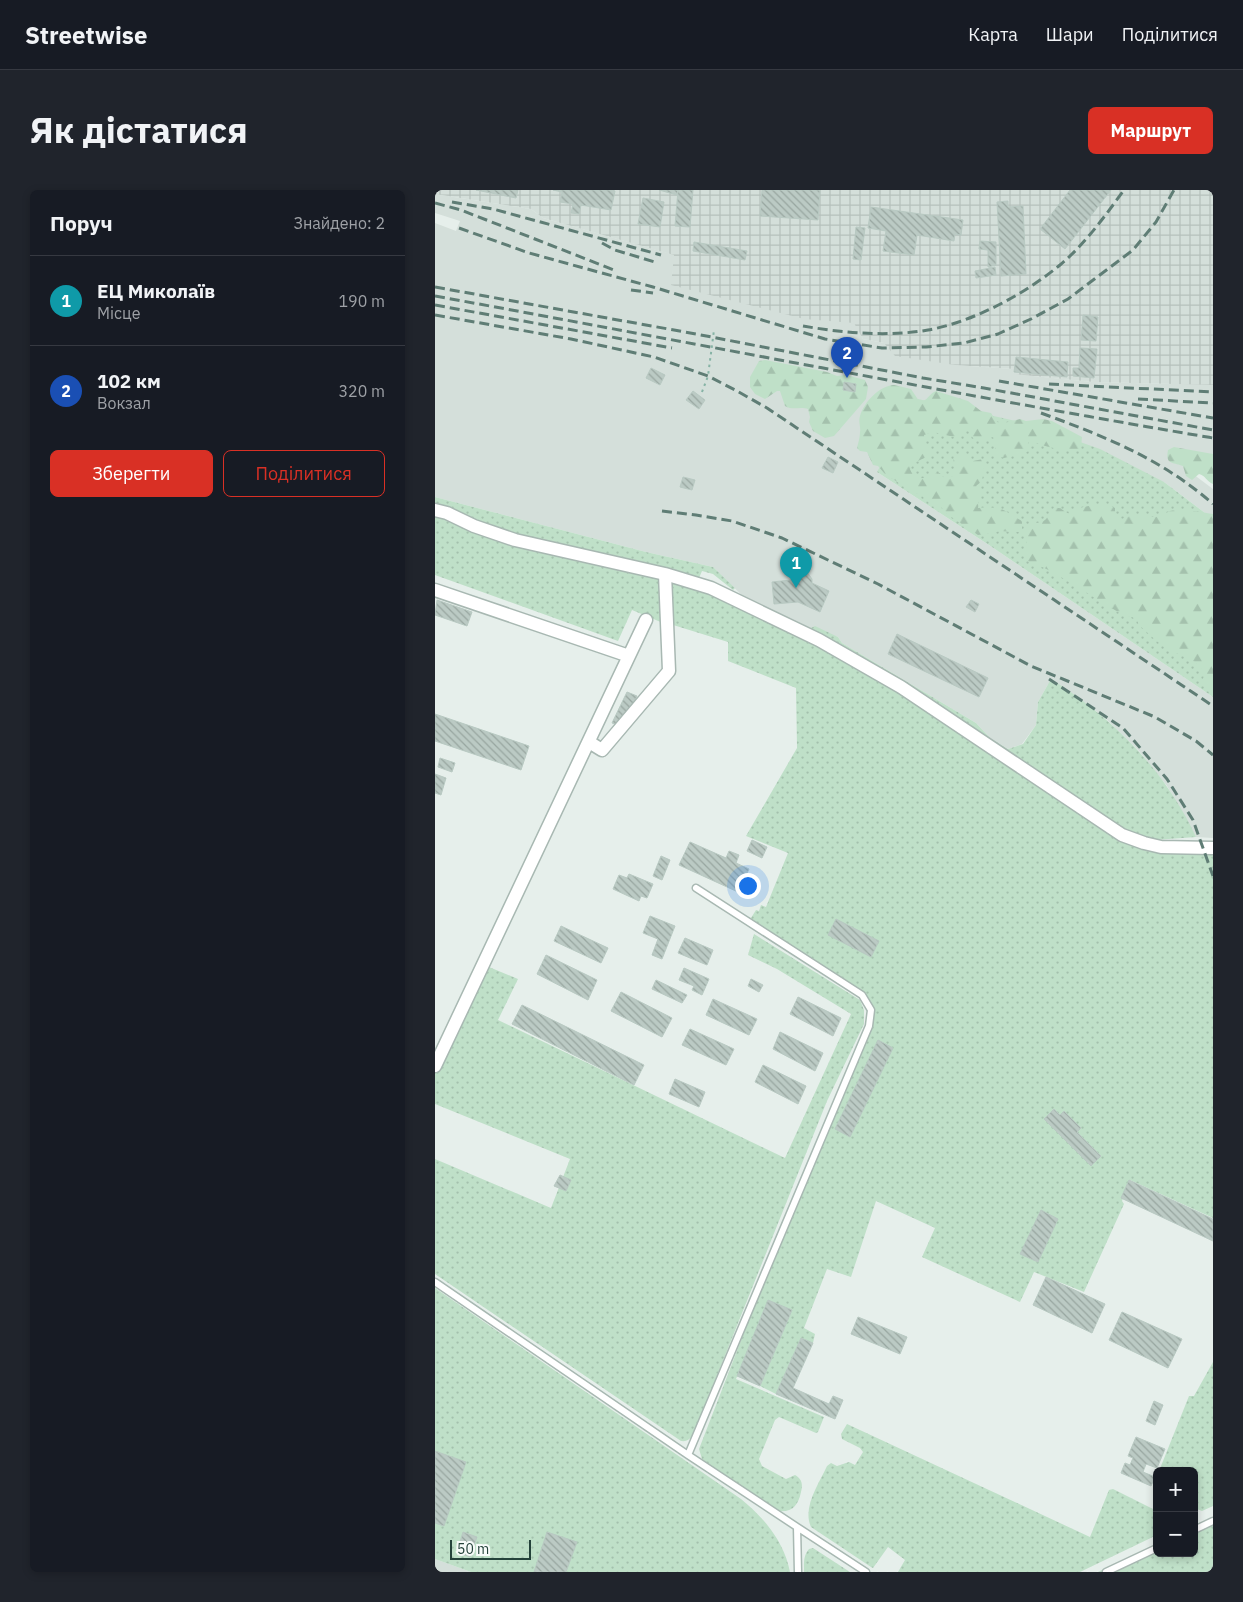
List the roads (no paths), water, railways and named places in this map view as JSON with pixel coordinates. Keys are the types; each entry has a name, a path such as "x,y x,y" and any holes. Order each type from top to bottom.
{"street":[{"path":"435,510 515,540 665,574 711,588 827,644 901,687 1122,835 1161,847 1213,848"},
{"path":"589,742 602,750 669,672 665,574"},
{"path":"435,590 629,656"},
{"path":"436,1063 646,620"}],"lane":[{"path":"688,1455 869,1026 871,1010 862,995 696,888"},
{"path":"435,1282 688,1455 866,1572"},
{"path":"1198,1528 1213,1521"},
{"path":"797,1527 798,1572"},
{"path":"1106,1572 1153,1550"}],"railway":[{"path":"803,326 834,331 881,334 913,332 945,326 980,314 1015,296 1060,265 1086,239 1124,190"},
{"path":"459,228 529,253 653,287 825,339 882,348 926,347 964,343 998,334 1068,299 1133,250 1156,222 1174,190"},
{"path":"452,202 493,209 661,255"},
{"path":"435,203 461,210 614,270"},
{"path":"602,243 615,250 658,263"},
{"path":"435,287 1213,430"},
{"path":"631,290 653,293"},
{"path":"435,296 1213,438"},
{"path":"435,305 672,348"},
{"path":"435,315 571,339 654,357 708,376 767,408 1213,706"},
{"path":"999,381 1213,418"},
{"path":"1049,384 1213,392"},
{"path":"1138,399 1213,403"},
{"path":"1041,413 1110,440 1153,461 1194,488 1213,504"},
{"path":"662,511 732,521 782,538 878,584 1031,666 1155,717 1196,741 1213,755"},
{"path":"1049,679 1123,728 1167,779 1193,820 1213,876"}],"place":[{"name":"102 км","path":"847,378"},
{"name":"ЕЦ Миколаїв","path":"796,588"}]}
